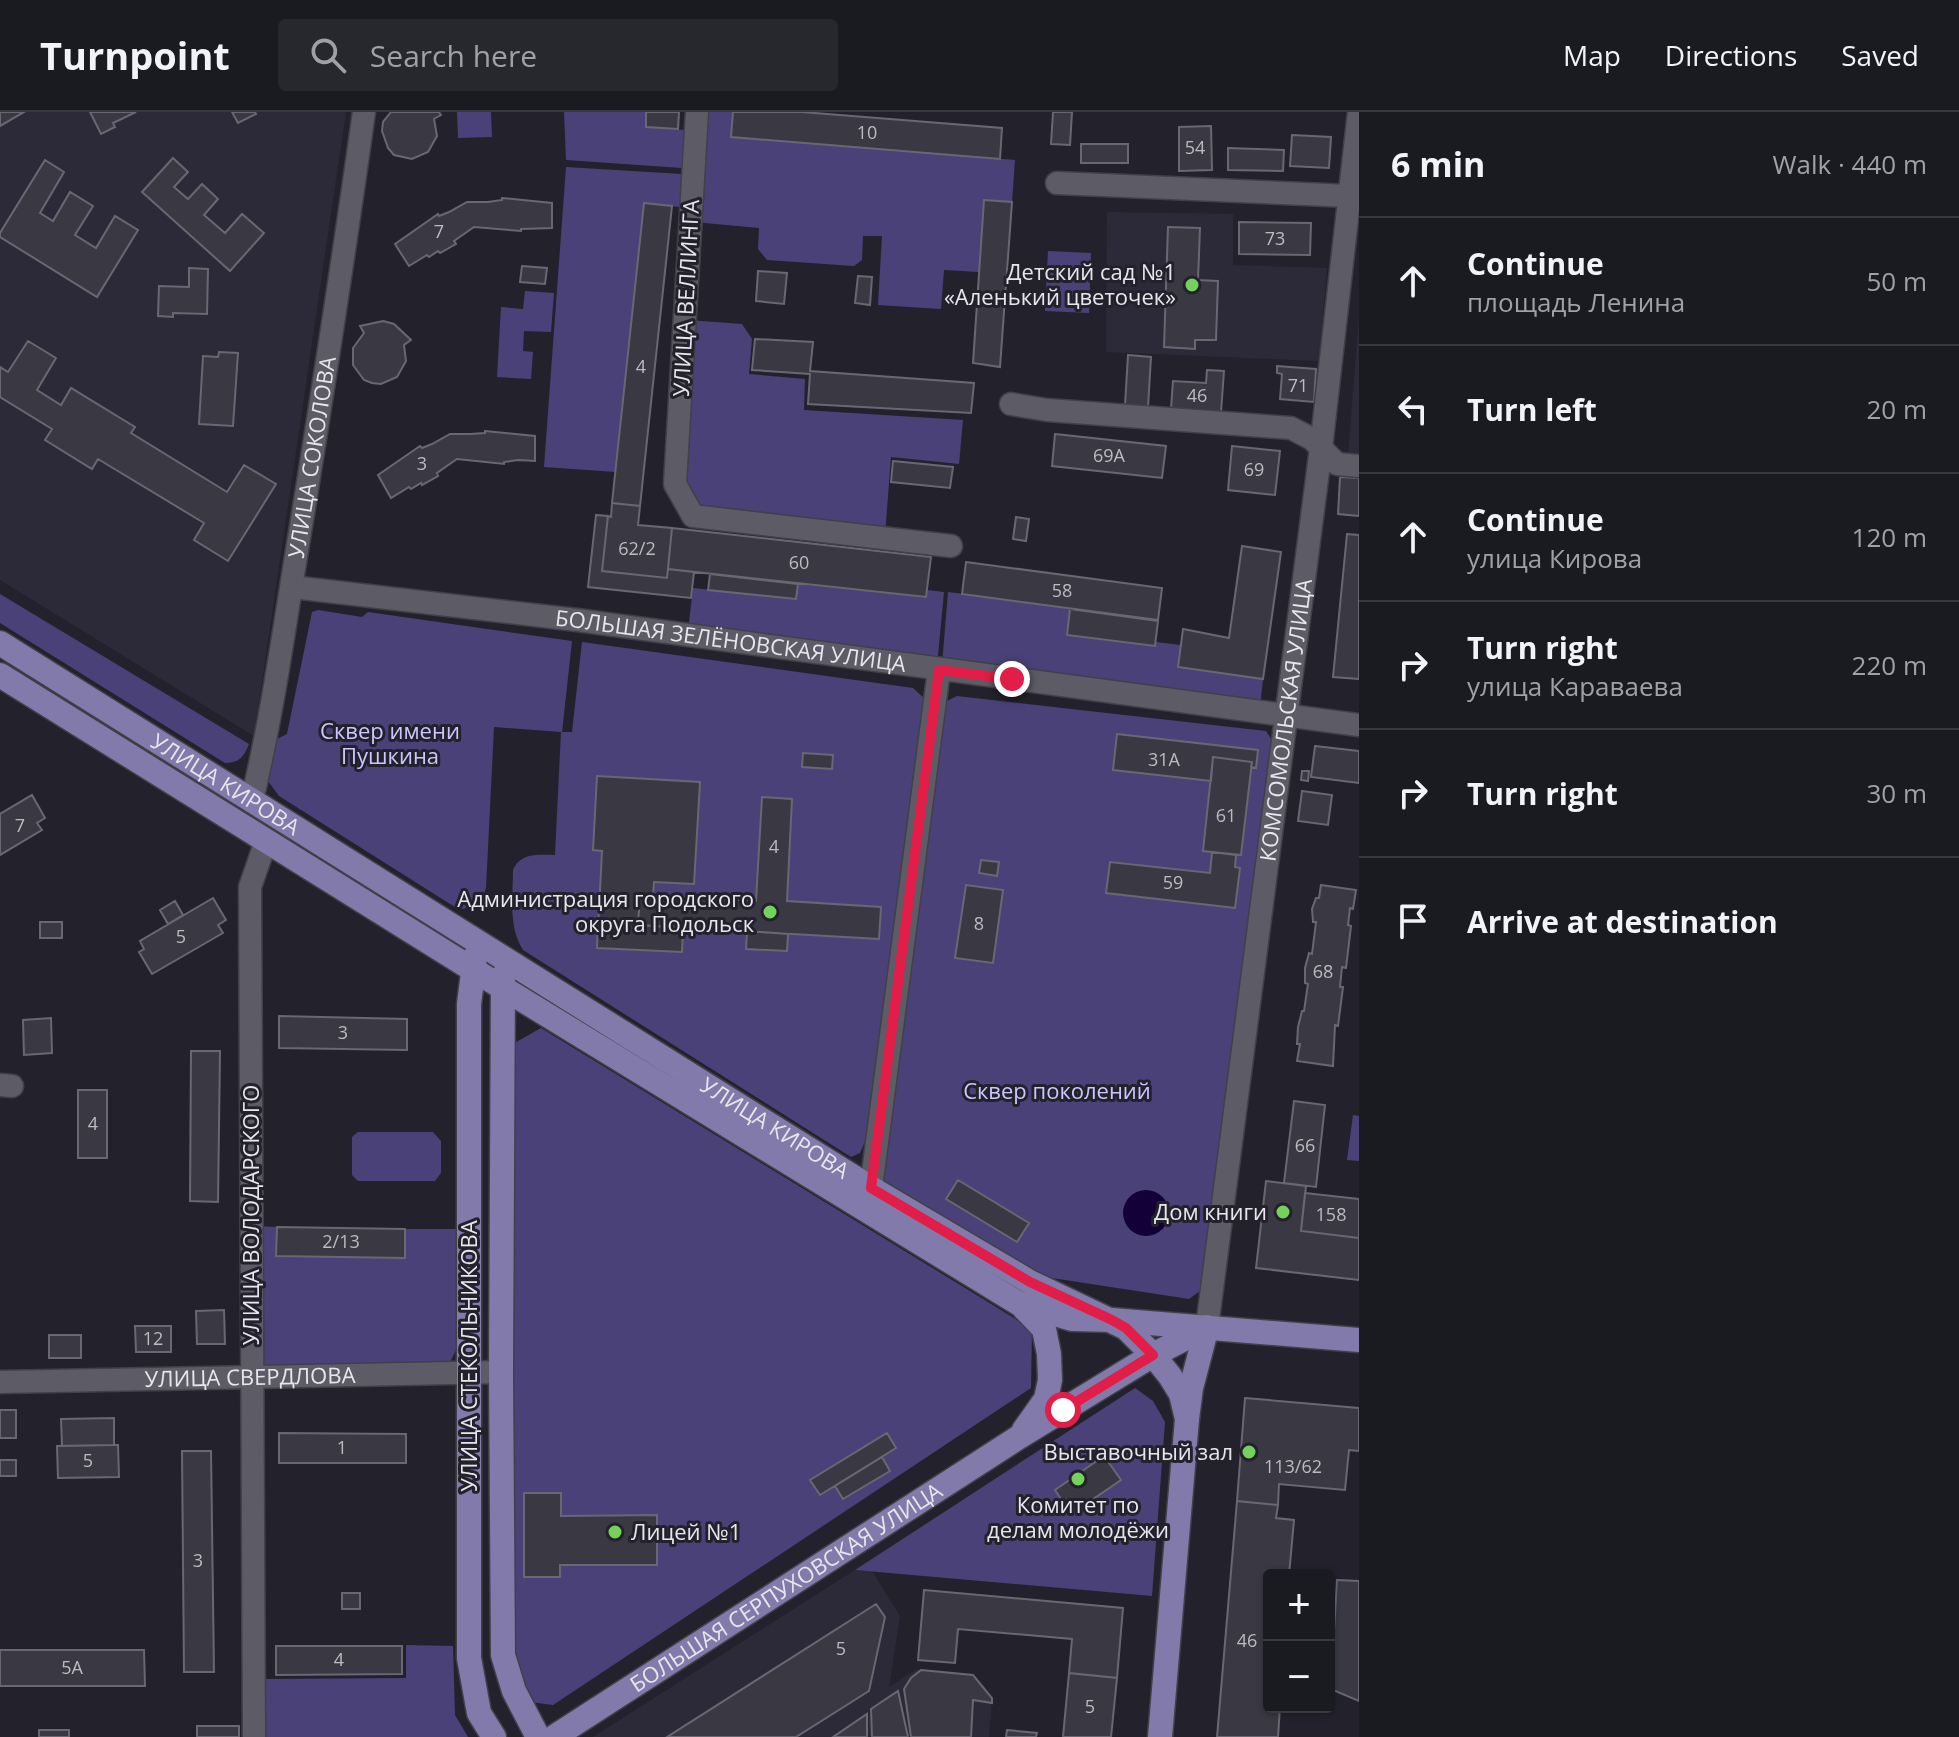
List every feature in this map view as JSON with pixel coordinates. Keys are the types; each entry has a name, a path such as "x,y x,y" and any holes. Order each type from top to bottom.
{"main road":[{"name":"УЛИЦА КИРОВА","path":"0,643 871,1188 1030,1282 1112,1320"},
{"name":"УЛИЦА КИРОВА","path":"0,675 472,969 1018,1303 1072,1319 1112,1320"},
{"path":"243,827 252,800"},
{"path":"478,943 503,988"},
{"name":"УЛИЦА СТЕКОЛЬНИКОВА","path":"478,943 469,1004 469,1658 479,1713 494,1737"},
{"name":"УЛИЦА СТЕКОЛЬНИКОВА","path":"502,958 503,1655 514,1691 538,1737"},
{"path":"1018,1303 1044,1329 1050,1380 1046,1399 1019,1437"},
{"path":"1112,1320 1359,1340"},
{"path":"1112,1320 1126,1328 1153,1355 1181,1394 1187,1419"},
{"path":"1160,1737 1187,1419 1191,1388 1207,1327"},
{"name":"БОЛЬШАЯ СЕРПУХОВСКАЯ УЛИЦА","path":"554,1737 1019,1437 1153,1355 1207,1327"}],"street":[{"name":"УЛИЦА СОКОЛОВА","path":"252,800 265,748 292,587 364,112"},
{"name":"УЛИЦА ВЕЛЛИНГА","path":"697,112 675,484 693,516 951,546"},
{"name":"КОМСОМОЛЬСКАЯ УЛИЦА","path":"1207,1327 1321,448 1359,112"},
{"path":"1057,183 1350,196"},
{"path":"1011,404 1047,410 1291,428 1321,448 1337,464 1359,466"},
{"name":"БОЛЬШАЯ ЗЕЛЁНОВСКАЯ УЛИЦА","path":"292,587 577,620 1359,725"},
{"path":"871,1188 939,670"},
{"name":"УЛИЦА ВОЛОДАРСКОГО","path":"254,1737 250,887 266,841"},
{"name":"УЛИЦА СВЕРДЛОВА","path":"0,1382 501,1372"}],"shaded area":[{"path":"0,112 346,112 254,736 0,580"},
{"path":"1107,212 1233,214 1233,265 1327,268 1319,361 1106,352"},
{"path":"1359,318 1359,456 1348,455"},
{"path":"1146,1190 1162,1197 1169,1213 1162,1229 1146,1236 1130,1229 1123,1213 1130,1197"},
{"path":"855,1570 872,1571 900,1616 889,1687 917,1669 973,1675 992,1698 989,1737 593,1737"}],"green space":[{"path":"457,112 491,112 492,137 458,138"},
{"path":"564,112 646,112 646,127 685,130 682,168 566,160"},
{"path":"700,112 733,112 731,137 1015,160 1012,202 984,200 979,272 944,270 941,309 878,305 882,236 863,236 862,260 854,266 767,260 758,249 759,228 694,222"},
{"path":"566,167 682,174 680,207 645,203 616,472 544,467"},
{"path":"1048,251 1091,253 1089,313 1045,311"},
{"path":"525,291 554,293 551,332 524,331 523,351 533,352 531,379 497,377 501,307 523,309"},
{"path":"688,320 742,324 752,339 749,374 805,379 804,410 963,420 959,464 891,457 885,535 696,513 678,483"},
{"path":"798,584 926,597 927,590 944,592 937,666 688,631 693,588 796,599"},
{"path":"948,592 1071,608 1068,635 1154,646 1156,642 1181,645 1178,667 1263,679 1260,707 942,665"},
{"path":"0,594 249,744 245,752 237,760 225,763 0,623"},
{"name":"Сквер имени Пушкина","path":"318,610 362,617 368,612 572,641 562,732 572,732 582,642 913,688 926,700 867,1137 860,1153 851,1157 523,950 513,921 513,870 526,857 555,855 561,732 494,727 486,888 482,898 468,908 458,909 279,796 268,781 275,740 287,734 312,612"},
{"name":"Сквер поколений","path":"957,696 1266,731 1272,740 1200,1291 1189,1299 1039,1276 880,1181 941,704"},
{"path":"541,1028 1032,1329 1031,1388 553,1705 531,1702 519,1688 508,1627 511,1045"},
{"path":"1353,1115 1359,1116 1359,1161 1347,1160"},
{"path":"358,1132 433,1132 441,1141 441,1173 435,1181 358,1181 352,1175 352,1137"},
{"path":"254,1226 277,1227 277,1256 404,1258 405,1229 460,1229 460,1342 449,1364 256,1365"},
{"path":"1135,1388 1153,1401 1165,1422 1152,1596 855,1570"},
{"path":"406,1645 453,1646 455,1715 468,1737 263,1737 264,1679 406,1678"}],"building":[{"path":"0,112 24,112 0,126"},
{"path":"90,112 136,112 113,123 115,127 101,134"},
{"path":"232,112 255,112 256,114 238,123"},
{"path":"391,112 439,112 441,115 434,119 437,136 428,152 412,159 394,155 382,131 383,122"},
{"path":"646,112 679,112 678,129 646,127"},
{"path":"733,112 802,112 1002,128 1000,159 731,137"},
{"path":"1053,112 1072,112 1070,145 1051,144"},
{"path":"1211,126 1212,170 1179,171 1179,127"},
{"path":"1292,135 1331,137 1329,168 1290,166"},
{"path":"1081,144 1128,144 1128,163 1081,163"},
{"path":"1228,148 1284,150 1283,171 1228,170"},
{"path":"173,158 188,172 174,187 188,199 202,184 218,199 204,215 225,233 242,214 264,233 230,271 142,192"},
{"path":"45,160 64,172 40,213 53,221 70,192 93,206 75,235 96,248 115,216 138,230 97,297 0,237"},
{"path":"502,198 552,203 552,228 521,231 474,227 454,241 456,244 409,266 395,244 438,214 467,202"},
{"path":"984,200 1012,202 1000,367 973,363"},
{"path":"644,203 672,206 640,506 612,503"},
{"path":"1239,222 1311,223 1310,255 1239,254"},
{"name":"Детский сад №1 «Аленький цветочек»","path":"1168,227 1200,228 1198,280 1218,281 1216,340 1195,340 1195,349 1164,347"},
{"path":"522,266 547,268 545,284 520,282"},
{"path":"189,268 208,269 207,314 158,316 159,286 189,287"},
{"path":"758,271 787,273 784,304 756,301"},
{"path":"858,276 872,277 870,305 855,303"},
{"path":"383,321 394,324 411,340 404,345 406,361 397,377 381,384 364,380 353,365 353,348 364,333 360,326"},
{"path":"755,339 813,342 810,371 974,383 971,413 808,404 810,374 752,370"},
{"path":"28,341 56,358 37,390 61,405 71,388 135,427 131,433 227,492 244,465 276,484 228,561 194,540 204,523 98,459 92,469 45,440 52,429 0,397 0,367 8,372"},
{"path":"219,352 238,353 233,426 199,424 203,356 218,357"},
{"path":"1128,355 1151,357 1148,407 1125,405"},
{"path":"1277,366 1316,369 1314,402 1280,399 1282,374 1277,373"},
{"path":"1207,370 1224,371 1221,412 1171,409 1173,381 1206,383"},
{"path":"485,431 535,436 535,461 518,460 504,464 457,459 437,473 438,476 391,498 378,475 420,446 432,444 450,434"},
{"path":"1055,434 1166,446 1162,478 1052,466"},
{"path":"1232,446 1280,451 1275,495 1228,490"},
{"path":"893,461 953,467 950,488 891,482"},
{"path":"1340,477 1359,478 1359,516 1338,514"},
{"path":"612,503 640,506 638,525 672,528 667,578 602,571"},
{"path":"596,515 608,516 602,571 667,578 668,569 694,572 691,598 588,587"},
{"path":"1016,517 1029,519 1026,541 1013,539"},
{"path":"672,528 931,557 926,597 668,569"},
{"path":"1347,534 1359,535 1359,679 1333,677"},
{"path":"1242,546 1281,552 1263,679 1178,667 1183,629 1229,638"},
{"path":"966,562 1162,588 1158,620 962,594"},
{"path":"710,574 798,584 796,599 708,590"},
{"path":"1070,609 1158,621 1155,646 1067,635"},
{"path":"1117,734 1258,750 1256,768 1251,767 1252,762 1213,757 1211,781 1113,770"},
{"path":"1315,746 1359,751 1359,783 1311,777"},
{"path":"803,753 833,755 832,769 802,767"},
{"path":"1213,757 1252,762 1241,855 1203,851"},
{"path":"1302,771 1309,771 1308,781 1301,780"},
{"path":"597,776 700,782 694,884 654,882 653,895 640,894 638,925 683,928 682,952 597,948 602,851 593,850"},
{"path":"1302,791 1332,795 1328,825 1298,821"},
{"path":"32,795 45,818 37,823 42,830 0,855 0,814"},
{"path":"762,797 792,799 787,901 881,907 879,939 638,925 640,894 756,901"},
{"path":"1212,852 1236,855 1235,867 1240,868 1235,908 1106,893 1110,862 1210,873"},
{"path":"981,860 999,862 997,876 979,873"},
{"path":"966,885 1003,890 993,963 955,958"},
{"path":"1321,885 1356,890 1353,909 1350,908 1346,968 1342,967 1340,987 1343,987 1338,1026 1335,1025 1333,1066 1297,1061 1300,1044 1297,1044 1298,1027 1308,984 1305,983 1305,968 1309,953 1312,954 1316,922 1313,922 1312,909 1316,898 1319,898"},
{"path":"213,898 226,920 218,925 223,933 152,974 139,952 144,949 140,941"},
{"path":"175,901 183,915 168,924 160,910"},
{"path":"40,922 62,922 62,938 40,938"},
{"path":"747,931 788,934 787,951 746,949"},
{"path":"279,1016 407,1019 407,1050 279,1048"},
{"path":"51,1018 52,1053 24,1055 23,1020"},
{"path":"191,1051 220,1051 218,1202 190,1201"},
{"path":"78,1090 107,1090 107,1158 78,1158"},
{"path":"1294,1101 1325,1105 1316,1187 1284,1183"},
{"path":"958,1180 1029,1223 1017,1242 946,1199"},
{"name":"Дом книги","path":"1266,1181 1306,1186 1301,1231 1359,1238 1359,1280 1256,1268"},
{"path":"1305,1193 1359,1199 1359,1238 1301,1231"},
{"path":"277,1227 405,1229 405,1258 276,1256"},
{"path":"224,1310 225,1344 197,1344 196,1311"},
{"path":"135,1326 171,1326 171,1352 136,1352"},
{"path":"49,1335 81,1335 81,1358 49,1358"},
{"path":"1245,1398 1359,1408 1359,1451 1349,1450 1345,1490 1279,1484 1278,1505 1237,1501"},
{"path":"0,1410 16,1410 16,1438 0,1438"},
{"path":"114,1418 114,1445 62,1446 61,1419"},
{"path":"279,1433 406,1434 406,1463 279,1463"},
{"path":"887,1433 896,1448 820,1495 810,1480"},
{"path":"118,1445 119,1477 58,1478 57,1446"},
{"path":"182,1451 211,1451 214,1672 184,1672"},
{"path":"1104,1456 1121,1480 1071,1514 1055,1490"},
{"path":"882,1457 890,1471 843,1499 835,1486"},
{"path":"0,1460 16,1460 16,1476 0,1476"},
{"path":"524,1493 561,1493 561,1516 657,1515 657,1565 560,1565 560,1577 524,1577"},
{"path":"1237,1501 1278,1505 1276,1518 1294,1520 1290,1569 1263,1569 1263,1713 1280,1713 1278,1737 1217,1737"},
{"path":"1337,1580 1359,1581 1359,1701 1335,1691"},
{"path":"924,1590 1123,1608 1117,1678 1069,1673 1072,1639 958,1629 955,1663 918,1660"},
{"path":"342,1593 360,1593 360,1609 342,1609"},
{"path":"876,1604 885,1617 869,1691 796,1737 667,1737"},
{"path":"276,1646 402,1646 402,1674 276,1675"},
{"path":"0,1650 144,1650 145,1686 0,1686"},
{"path":"921,1670 973,1675 992,1698 992,1703 973,1700 971,1737 911,1737 904,1689"},
{"path":"1069,1673 1117,1678 1111,1737 1063,1737"},
{"path":"898,1691 908,1737 872,1737 871,1709"},
{"path":"867,1714 867,1737 833,1737"},
{"path":"197,1726 239,1726 239,1737 197,1737"},
{"path":"39,1730 69,1730 69,1737 39,1737"},
{"path":"1007,1730 1037,1733 1036,1737 1006,1737"}],"place":[{"name":"Детский сад №1 «Аленький цветочек»","path":"1192,285"},
{"name":"Администрация городского округа Подольск","path":"770,912"},
{"name":"Дом книги","path":"1283,1212"},
{"name":"Выставочный зал","path":"1249,1452"},
{"name":"Комитет по делам молодёжи","path":"1078,1479"},
{"name":"Лицeй №1","path":"615,1532"}],"route":[{"path":"1012,679 939,670 871,1188 1030,1282 1126,1328 1153,1355 1063,1410"}]}
